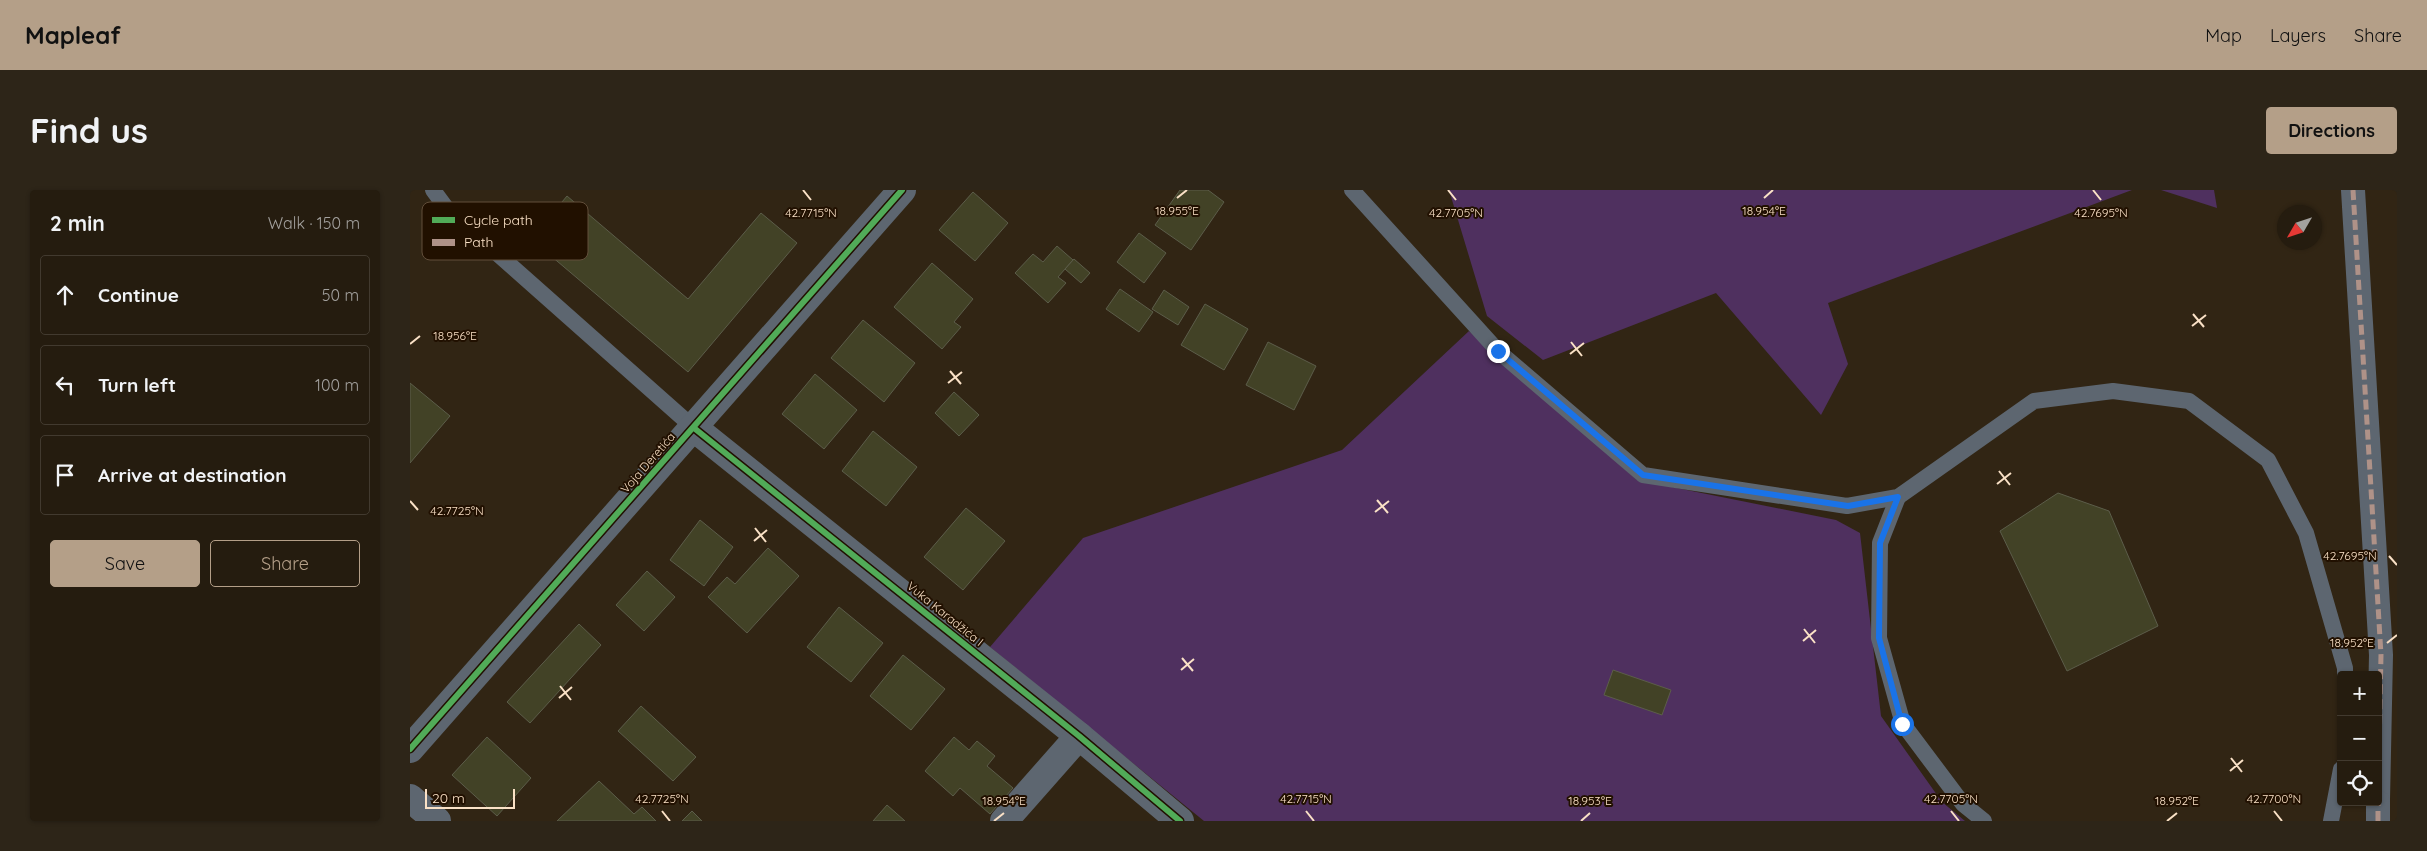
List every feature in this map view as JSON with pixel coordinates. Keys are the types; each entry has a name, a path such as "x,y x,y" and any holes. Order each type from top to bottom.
{"street":[{"name":"Voja Deretića","path":"410,749 902,190"},
{"path":"2353,190 2381,655 2379,761"},
{"name":"Vuka Karadžića I","path":"694,428 1079,736 1180,821"},
{"path":"1004,821 1079,736"},
{"path":"410,798 437,821"},
{"path":"2378,806 2378,821"}],"lane":[{"path":"433,190 432,192 441,202"},
{"path":"1352,190 1498,351 1643,475 1848,506 1898,497 2034,401 2113,391 2189,401 2268,460 2306,533 2345,671"},
{"path":"505,260 694,428"},
{"path":"1898,497 1880,543 1879,638 1902,724 1963,804 1984,821"},
{"path":"2330,821 2337,788"}],"shaded area":[{"path":"1449,190 2132,190 1828,303 1848,364 1821,415 1716,293 1543,360 1487,316"},
{"path":"2161,190 2214,190 2217,208"},
{"path":"1469,331 1637,480 1836,520 1860,533 1881,716 1942,802 1965,821 1204,821 990,647 1083,538 1342,450"}],"building":[{"path":"1180,190 1208,190 1224,202 1191,250 1155,225"},
{"path":"973,192 1008,223 975,261 939,230"},
{"path":"567,196 574,202 562,202"},
{"path":"761,213 797,243 688,372 556,260 588,260 588,214 688,299"},
{"path":"1139,233 1166,253 1144,283 1117,262"},
{"path":"1057,246 1073,260 1058,277 1066,283 1048,303 1015,273 1033,254 1043,262"},
{"path":"1074,259 1090,273 1081,283 1065,269"},
{"path":"932,263 973,299 954,322 961,327 942,349 894,307"},
{"path":"1120,289 1153,312 1139,332 1106,309"},
{"path":"1164,290 1189,307 1178,325 1152,309"},
{"path":"1205,304 1248,329 1224,370 1181,345"},
{"path":"863,320 915,363 884,402 831,358"},
{"path":"1268,342 1316,366 1294,410 1246,385"},
{"path":"815,374 857,410 824,449 782,414"},
{"path":"410,383 450,416 410,463"},
{"path":"954,392 979,415 959,436 935,413"},
{"path":"873,431 917,467 886,506 842,471"},
{"path":"2058,493 2109,511 2158,626 2067,671 2000,531"},
{"path":"966,508 1005,541 963,590 924,557"},
{"path":"700,520 733,547 704,586 670,560"},
{"path":"768,548 799,576 747,633 708,597 727,577 735,584"},
{"path":"647,571 675,597 644,631 616,605"},
{"path":"839,607 883,643 851,682 807,647"},
{"path":"579,624 601,645 530,723 507,702"},
{"path":"903,655 945,689 911,730 870,696"},
{"path":"1613,670 1671,690 1662,715 1604,695"},
{"path":"641,706 696,757 673,781 618,731"},
{"path":"487,737 531,778 497,816 452,775"},
{"path":"954,737 969,750 977,741 995,756 987,766 1013,788 990,814 960,788 953,796 925,771"},
{"path":"599,781 634,814 642,807 656,821 557,821"},
{"path":"887,805 905,821 873,821"},
{"path":"692,811 702,821 682,821"}],"marked path":[{"path":"2353,190 2381,655 2379,761"},
{"path":"2378,806 2378,821"}],"cycle path":[{"path":"410,749 902,190"},
{"path":"694,428 1079,736 1180,821"}],"route":[{"path":"1498,351 1643,475 1848,506 1898,497 1880,543 1879,638 1902,724"}]}
